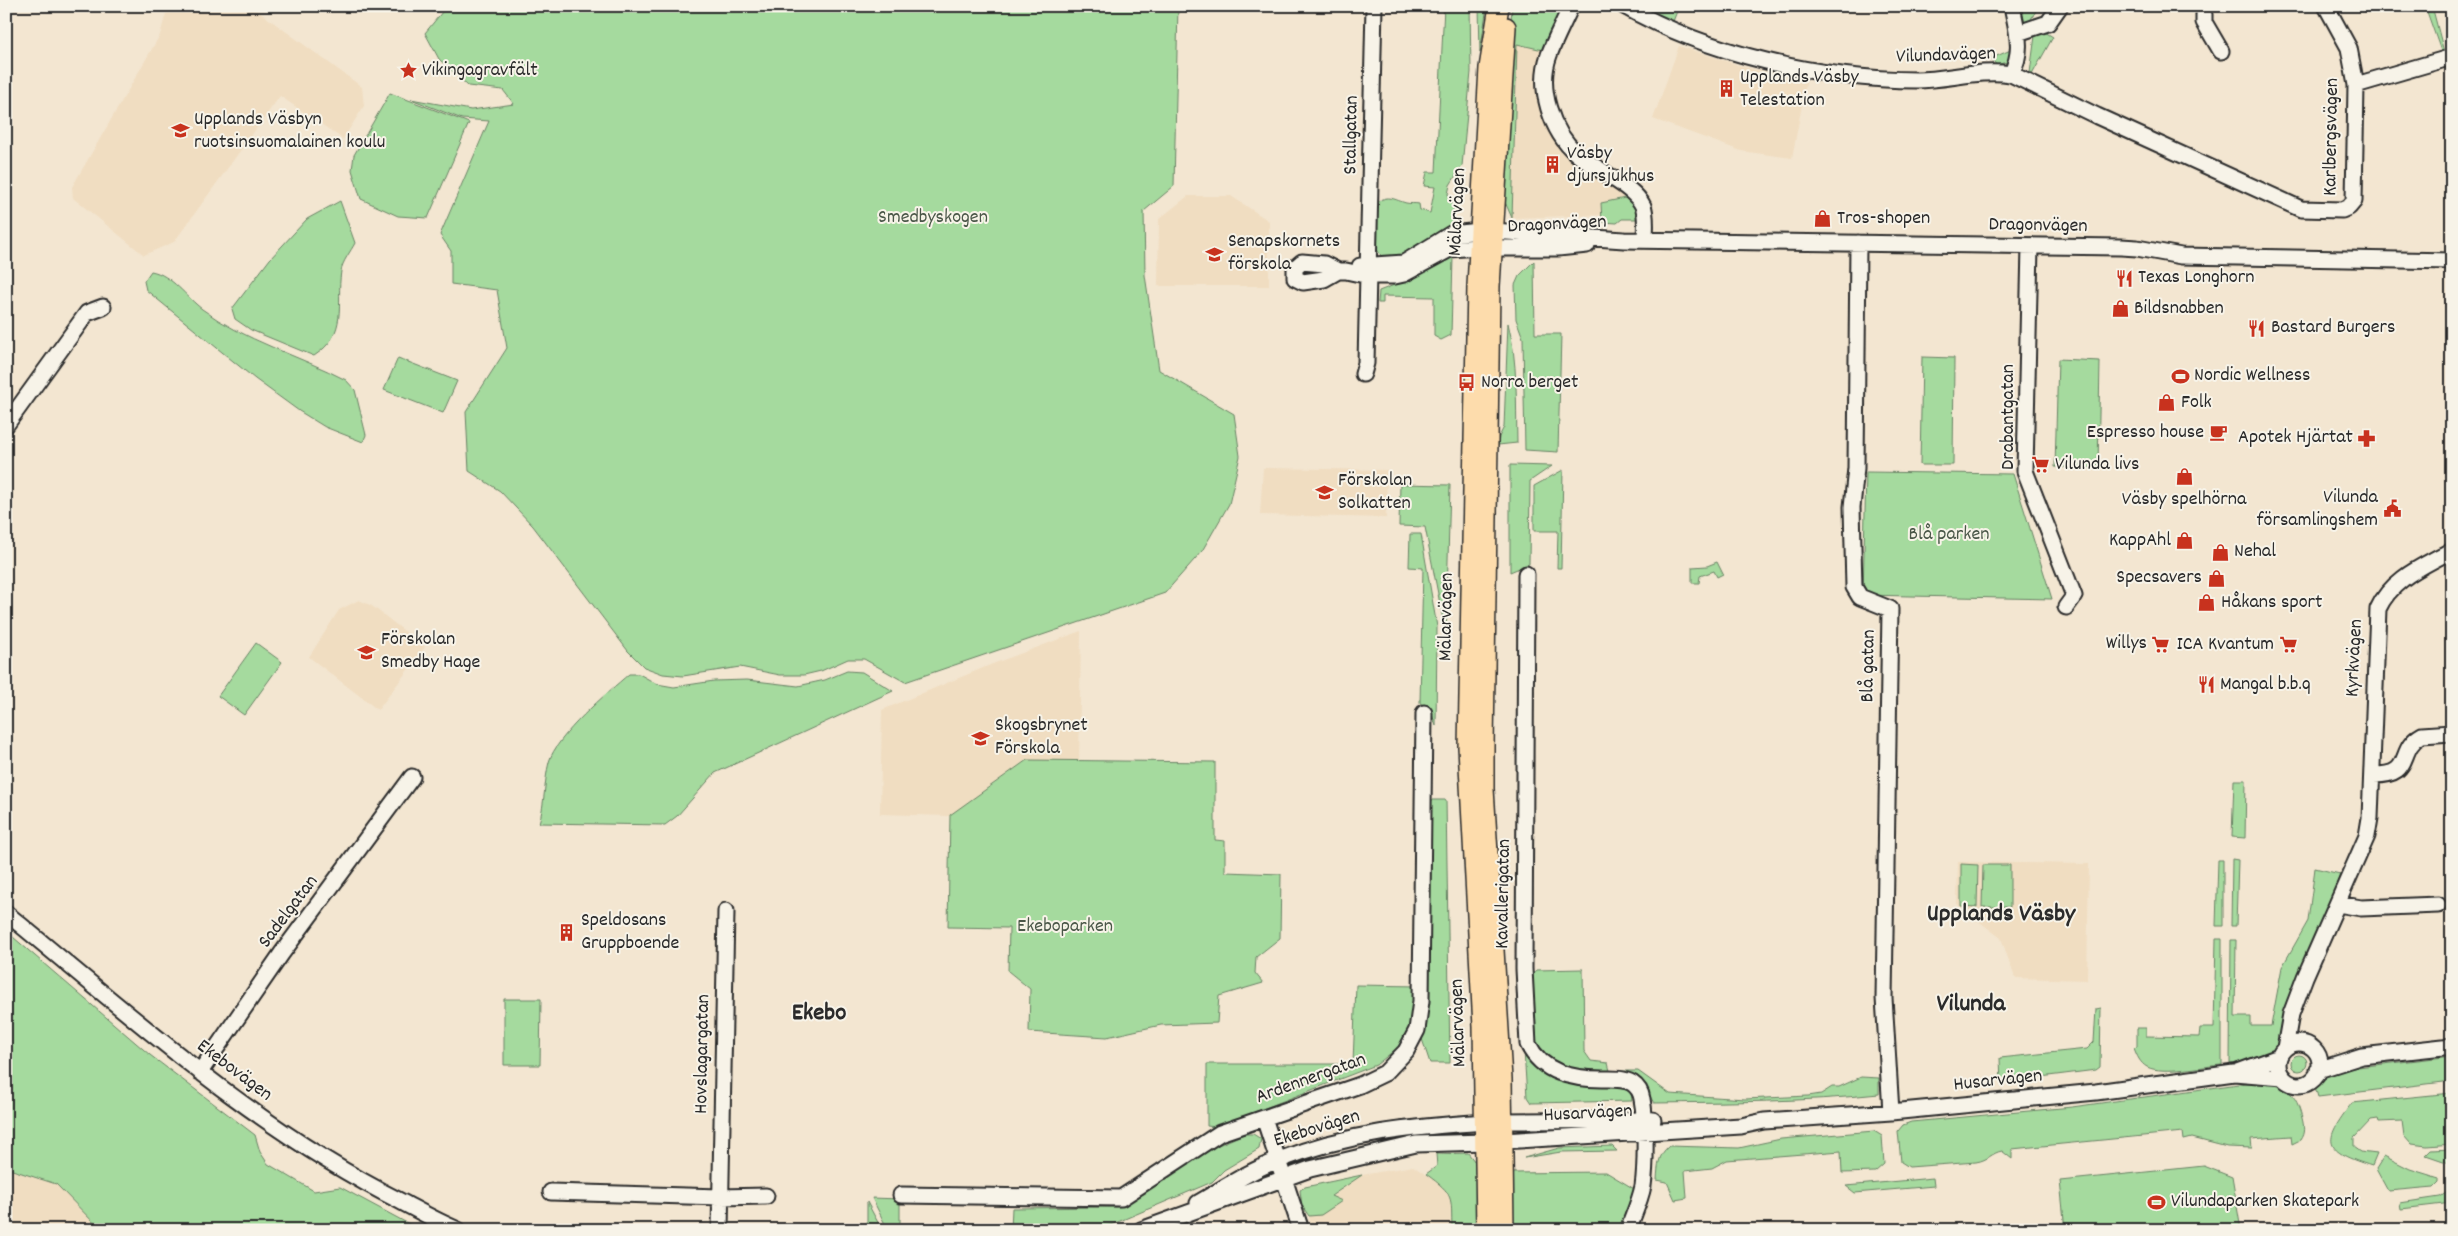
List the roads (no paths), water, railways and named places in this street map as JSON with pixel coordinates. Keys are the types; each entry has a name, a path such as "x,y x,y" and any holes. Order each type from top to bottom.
{"main road":[{"name":"Mälarvägen","path":"1486,1230 1494,1122 1483,1027 1468,747 1486,239 1489,68 1499,6"},
{"name":"Mälarvägen","path":"1486,239 1508,6"},
{"name":"Mälarvägen","path":"1494,1141 1504,1230"}],"street":[{"name":"Stallgatan","path":"1363,374 1366,363 1369,271 1374,6"},
{"path":"1571,6 1548,57 1545,81 1546,101 1557,127 1577,154 1624,187 1642,204 1646,214 1645,240"},
{"name":"Vilundavägen","path":"1624,6 1704,41 1771,62 1842,76 1918,80 1996,72 2011,74 2097,116 2302,209 2342,210"},
{"path":"2011,74 2018,62 2020,48 2012,6"},
{"path":"2018,33 2048,23 2060,6"},
{"name":"Karlbergsvägen","path":"2326,6 2349,48 2356,86 2354,201 2350,207 2342,210"},
{"path":"2204,14 2204,22 2221,51"},
{"path":"2356,86 2452,57"},
{"path":"1342,271 1357,266 1369,271 1395,276 1404,274 1450,248 1486,239"},
{"name":"Dragonvägen","path":"1486,239 1558,248 1624,240 1858,243 2136,248 2181,256 2452,261"},
{"name":"Blå gatan","path":"1858,243 1856,468 1852,507 1854,587 1860,597 1890,609 1884,998 1892,1112"},
{"name":"Drabantgatan","path":"2030,246 2025,471 2074,596 2066,607"},
{"path":"6,425 87,313 102,308"},
{"name":"Kyrkvägen","path":"2282,1052 2291,1014 2304,977 2367,836 2370,818 2378,609 2384,596 2393,586 2452,550"},
{"name":"Kavallerigatan","path":"1526,574 1524,969 1528,1044 1532,1053 1554,1071 1580,1079 1619,1079 1631,1083 1639,1089 1642,1099 1643,1185 1628,1230"},
{"name":"Ardennergatan","path":"901,1194 1121,1198 1220,1133 1360,1085 1385,1073 1406,1051 1416,1030 1421,987 1424,713"},
{"path":"2372,775 2391,775 2398,771 2410,746 2422,735 2452,733"},
{"name":"Sadelgatan","path":"200,1072 282,953 412,777"},
{"path":"2338,904 2361,908 2438,905"},
{"name":"Hovslagargatan","path":"720,1230 726,911"},
{"name":"Ekebovägen","path":"6,913 200,1072 308,1150 360,1182 458,1230"},
{"name":"Kyrkvägen","path":"2297,1000 2300,1033 2310,1048"},
{"name":"Husarvägen","path":"2234,1073 2282,1052 2294,1043 2310,1048 2362,1056"},
{"path":"2310,1048 2319,1060 2318,1070 2362,1056 2452,1046"},
{"path":"2282,1052 2279,1070 2282,1076"},
{"name":"Husarvägen","path":"1494,1122 1643,1126 1741,1126 1764,1121 1892,1112 2123,1089 2234,1073 2282,1076 2291,1083 2302,1084 2313,1078 2318,1070"},
{"path":"1264,1118 1299,1224 1299,1230"},
{"name":"Ekebovägen","path":"1142,1230 1173,1217 1278,1160 1372,1133 1410,1127 1494,1122"},
{"name":"Husarvägen","path":"1494,1141 1643,1126"},
{"name":"Ekebovägen","path":"1173,1217 1219,1203 1284,1177 1361,1156 1416,1144 1494,1141"},
{"path":"551,1192 720,1197 766,1196"}],"place":[{"name":"Vikingagravfält","path":"408,71"},
{"name":"Upplands Väsby Telestation","path":"1726,89"},
{"name":"Upplands Väsbyn ruotsinsuomalainen koulu","path":"180,131"},
{"name":"Väsby djursjukhus","path":"1553,165"},
{"name":"Tros-shopen","path":"1823,219"},
{"name":"Senapskornets förskola","path":"1214,254"},
{"name":"Texas Longhorn","path":"2124,278"},
{"name":"Bildsnabben","path":"2120,309"},
{"name":"Bastard Burgers","path":"2257,328"},
{"name":"Nordic Wellness","path":"2180,376"},
{"name":"Norra berget","path":"1467,383"},
{"name":"Folk","path":"2167,403"},
{"name":"Espresso house","path":"2218,433"},
{"name":"Apotek Hjärtat","path":"2367,438"},
{"name":"Vilunda livs","path":"2041,465"},
{"name":"Väsby spelhörna","path":"2184,476"},
{"name":"Förskolan Solkatten","path":"1324,492"},
{"name":"Vilunda församlingshem","path":"2392,509"},
{"name":"KappAhl","path":"2185,541"},
{"name":"Nehal","path":"2220,552"},
{"name":"Specsavers","path":"2216,578"},
{"name":"Håkans sport","path":"2207,603"},
{"name":"Willys","path":"2161,644"},
{"name":"ICA Kvantum","path":"2288,645"},
{"name":"Förskolan Smedby Hage","path":"367,652"},
{"name":"Mangal b.b.q","path":"2206,685"},
{"name":"Skogsbrynet Förskola","path":"981,738"},
{"name":"Speldosans Gruppboende","path":"567,933"},
{"name":"Vilundaparken Skatepark","path":"2157,1202"}],"district":[{"name":"Upplands Väsby","path":"2001,915"},
{"name":"Vilunda","path":"1971,1005"},
{"name":"Ekebo","path":"819,1014"}],"park label":[{"name":"Smedbyskogen","path":"933,218"},
{"name":"Blå parken","path":"1949,535"},
{"name":"Ekeboparken","path":"1065,927"}]}
